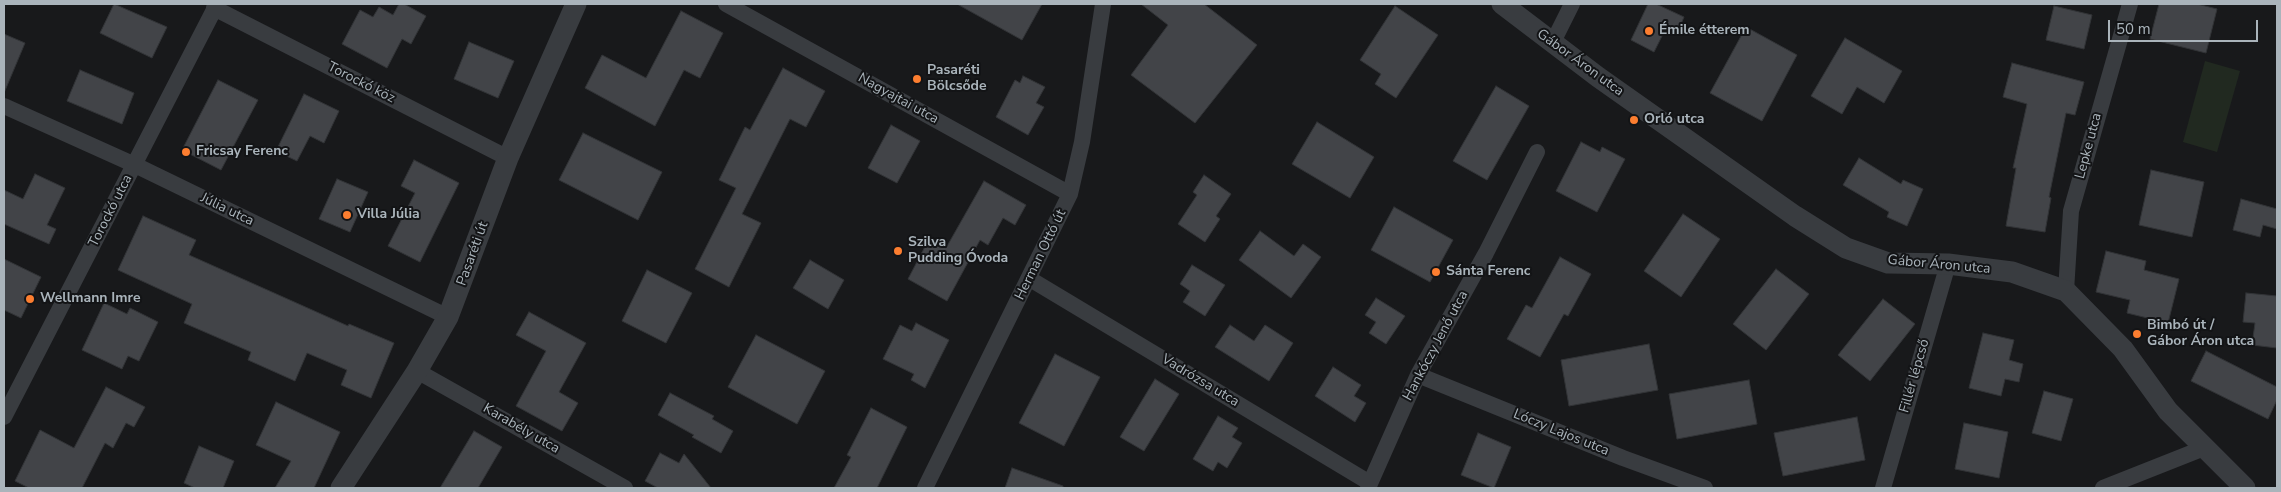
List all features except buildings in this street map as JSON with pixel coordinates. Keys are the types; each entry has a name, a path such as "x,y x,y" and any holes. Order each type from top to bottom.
{"street":[{"name":"Pasaréti út","path":"341,488 417,371 448,317 508,158 576,4"},
{"name":"Nagyajtai utca","path":"726,4 1070,194"},
{"name":"Herman Ottó út","path":"924,488 1030,279 1070,194 1082,142 1103,4"},
{"name":"Gábor Áron utca","path":"1502,4 1552,44 1795,216 1846,248 1888,263 1948,264 2012,272 2066,290 2124,350 2168,411 2245,488"},
{"path":"1552,44 1572,4"},
{"name":"Lepke utca","path":"2066,290 2071,212 2130,4"},
{"name":"Torockó köz","path":"216,6 508,158"},
{"name":"Torockó utca","path":"4,417 216,6"},
{"name":"Júlia utca","path":"4,106 135,165 448,317"},
{"name":"Hankóczy Jenő utca","path":"1369,486 1418,375 1486,253 1537,152"},
{"name":"Fillér lépcső","path":"1883,488 1948,264"},
{"name":"Vadrózsa utca","path":"1030,279 1369,486"},
{"name":"Karabély utca","path":"417,371 625,488"},
{"name":"Lóczy Lajos utca","path":"1418,375 1623,458 1705,488"},
{"path":"2103,488 2204,448"}],"shaded area":[{"path":"2205,61 2240,71 2217,152 2183,142"}],"place":[{"name":"Émile étterem","path":"1649,31"},
{"name":"Pasaréti Bölcsőde","path":"917,79"},
{"name":"Orló utca","path":"1634,120"},
{"name":"Fricsay Ferenc","path":"186,152"},
{"name":"Villa Júlia","path":"347,215"},
{"name":"Szilva Pudding Óvoda","path":"898,251"},
{"name":"Sánta Ferenc","path":"1436,272"},
{"name":"Wellmann Imre","path":"30,299"},
{"name":"Bimbó út / Gábor Áron utca","path":"2137,334"}]}
